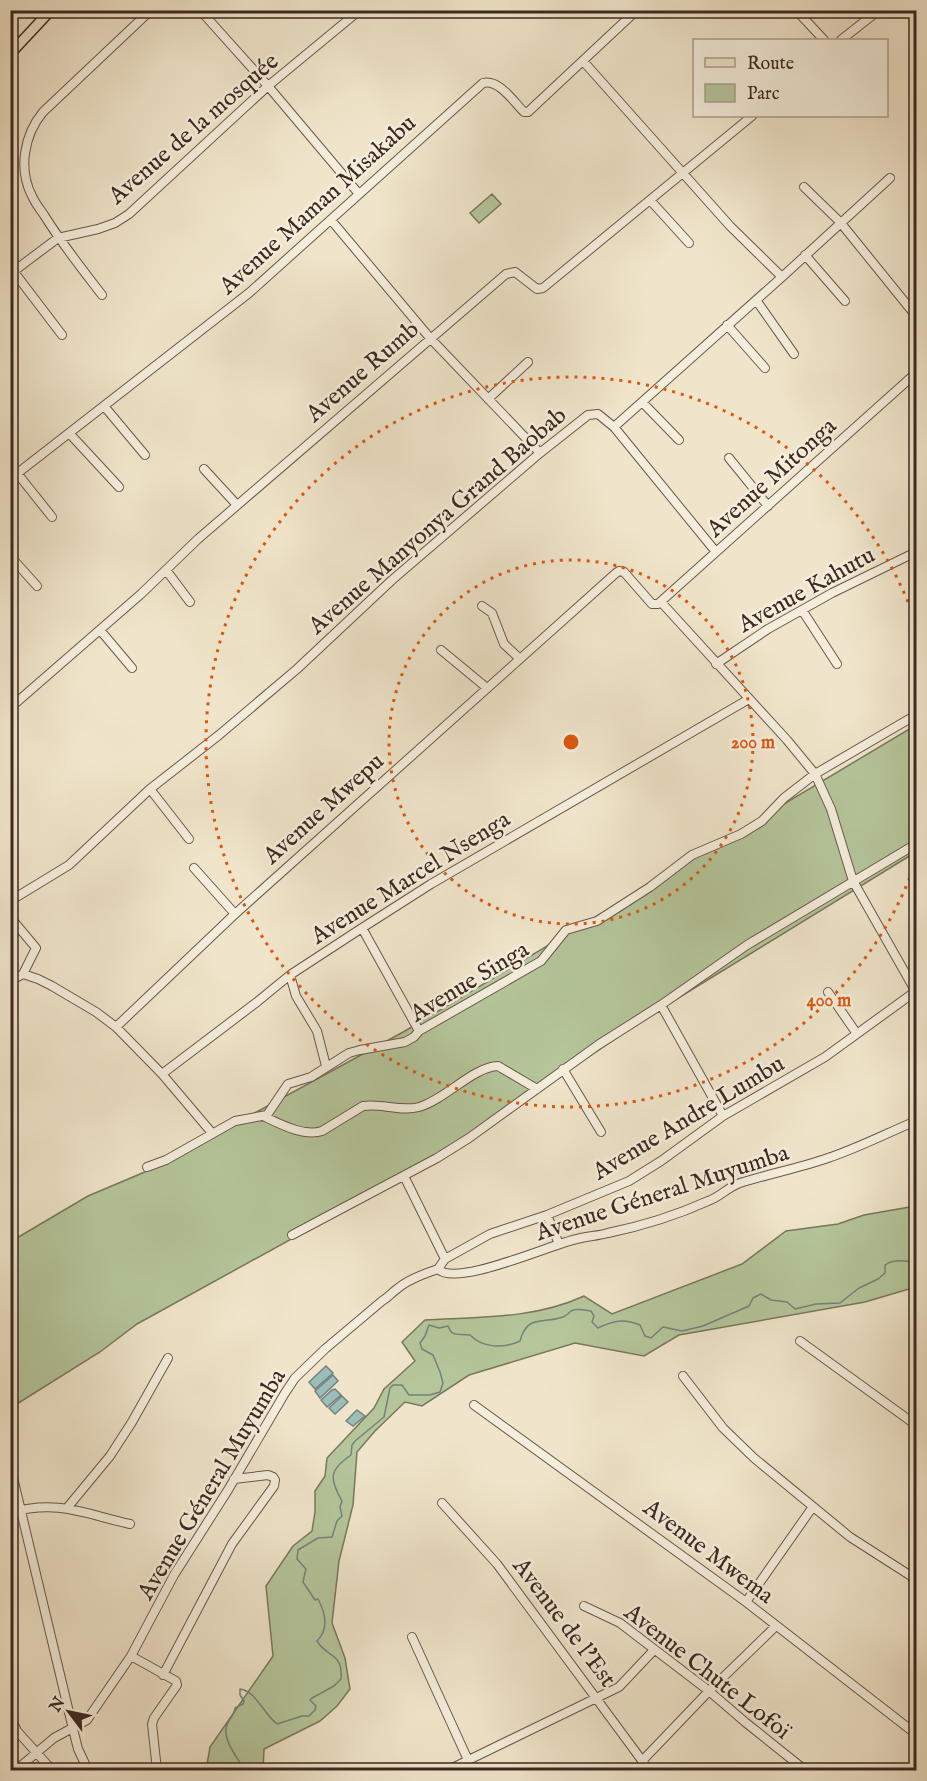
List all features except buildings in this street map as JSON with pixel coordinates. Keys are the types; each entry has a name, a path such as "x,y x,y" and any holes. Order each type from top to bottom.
{"main road":[{"path":"10,54 51,10"}],"street":[{"path":"102,295 58,238 33,198 25,178 24,160 30,131 43,112 151,10"},
{"path":"200,10 359,194"},
{"name":"Avenue de la mosquée","path":"12,273 58,238 98,229 129,214 268,86 360,10"},
{"path":"796,10 823,39"},
{"path":"842,39 879,10"},
{"path":"911,10 916,21"},
{"name":"Avenue Maman Misakabu","path":"14,476 249,293 483,83 496,84 527,113 635,11"},
{"path":"583,61 730,226 782,277"},
{"name":"Avenue Rumb","path":"10,708 141,594 237,505 509,272 517,274 537,289 543,288 751,117"},
{"path":"716,552 614,427 890,178"},
{"path":"804,187 840,222 916,316"},
{"path":"650,200 689,243"},
{"path":"331,220 430,338 540,453"},
{"path":"805,255 845,301"},
{"path":"12,273 62,335"},
{"path":"756,300 794,354"},
{"path":"727,326 765,368"},
{"path":"488,399 528,362"},
{"name":"Avenue Mitonga","path":"661,602 916,373"},
{"path":"642,402 679,440"},
{"path":"104,406 145,455"},
{"name":"Avenue Manyonya Grand Baobab","path":"10,901 69,866 150,789 219,735 297,669 392,580 540,453 592,413 598,414 614,427"},
{"path":"69,433 119,487"},
{"path":"729,458 768,506"},
{"path":"204,469 237,505"},
{"path":"14,476 52,517"},
{"name":"Avenue Kahutu","path":"716,664 768,629 916,552"},
{"path":"10,555 36,586"},
{"path":"166,570 190,602"},
{"name":"Avenue Mwepu","path":"116,1027 235,914 619,571 627,575 650,602 655,605 661,602"},
{"path":"661,602 787,740 815,774 831,808 853,881 916,992"},
{"path":"482,606 492,613 504,644 520,659"},
{"path":"802,610 837,664"},
{"path":"100,630 132,668"},
{"path":"441,650 487,688"},
{"name":"Avenue Marcel Nsenga","path":"162,1074 290,975 362,928 431,884 749,699"},
{"name":"Avenue Singa","path":"263,1116 271,1111 288,1084 311,1077 326,1066 360,1050 405,1042 414,1037 418,1031 541,961 566,930 597,921 650,887 696,852 741,834 762,821 784,798 815,774 916,716"},
{"path":"150,789 189,839"},
{"path":"292,1235 404,1176 469,1138 563,1070 747,945 916,844"},
{"path":"194,868 235,914"},
{"path":"10,917 36,948 23,974 10,981"},
{"path":"362,928 418,1031"},
{"path":"23,974 52,986 96,1012 116,1027 162,1074 212,1133"},
{"path":"290,975 296,996 313,1023 326,1066"},
{"path":"828,992 857,1034"},
{"name":"Avenue Andre Lumbu","path":"438,1269 446,1259 490,1234 547,1215 629,1180 661,1161 723,1116 825,1057 916,992"},
{"path":"661,1005 723,1116"},
{"path":"147,1167 166,1160 235,1121 263,1116 285,1126 315,1134 363,1106 406,1110 421,1106 441,1098 483,1069 492,1066 498,1066 537,1089"},
{"path":"563,1070 601,1132"},
{"name":"Avenue Géneral Muyumba","path":"16,1770 54,1738 87,1720 131,1656 174,1575 295,1378 371,1310 390,1297 395,1290 438,1269 441,1273 454,1274 492,1268 577,1238 608,1233 662,1218 709,1201 733,1186 830,1157 916,1121"},
{"path":"404,1176 446,1259"},
{"path":"547,1215 559,1244"},
{"path":"800,1341 897,1409 916,1425"},
{"path":"67,1508 110,1456 168,1358"},
{"path":"683,1376 723,1428 813,1508 850,1537 914,1579 916,1564"},
{"name":"Avenue Mwema","path":"474,1406 746,1602 916,1734"},
{"path":"10,1465 78,1749 88,1770"},
{"path":"163,1675 232,1544 274,1486 275,1480 268,1475 234,1479"},
{"name":"Avenue de l'Est","path":"442,1503 497,1564 649,1770"},
{"path":"10,1513 34,1507 67,1508 130,1524"},
{"path":"746,1602 813,1508"},
{"name":"Avenue Chute Lofoï","path":"584,1606 620,1623 709,1690 805,1770"},
{"path":"642,1761 709,1690 776,1626"},
{"path":"412,1637 468,1760"},
{"path":"448,1770 619,1687 654,1650"},
{"path":"131,1656 176,1681 177,1685 152,1724 157,1770"},
{"path":"10,1685 17,1731 51,1770"},
{"path":"787,1770 796,1763"}],"green space":[{"path":"492,194 501,204 479,223 470,213"},
{"path":"916,725 916,852 657,1011 431,1162 137,1324 100,1352 12,1407 10,1400 10,1242 88,1196 152,1169 405,1031"},
{"path":"916,1206 916,1287 865,1302 679,1335 644,1356 575,1343 469,1375 422,1406 405,1402 357,1452 353,1505 339,1561 332,1623 345,1658 350,1689 337,1706 320,1721 264,1749 263,1770 206,1770 210,1747 273,1656 266,1586 293,1546 312,1531 315,1491 325,1476 327,1458 374,1408 384,1389 415,1361 402,1342 425,1320 526,1313 565,1304 584,1296 612,1314 742,1264 786,1231 838,1224 864,1215"}],"water":[{"path":"326,1366 333,1373 315,1389 309,1382"},
{"path":"333,1375 338,1381 320,1398 315,1391"},
{"path":"335,1389 341,1395 327,1407 321,1400"},
{"path":"342,1396 348,1402 335,1414 329,1408"},
{"path":"357,1410 365,1416 353,1426 346,1421"}],"waterway":[{"path":"244,1770 226,1736 227,1725 235,1708 244,1701 240,1695 240,1689 255,1698 277,1724 309,1716 316,1706 310,1700 334,1686 341,1679 340,1664 317,1641 325,1626 323,1610 318,1599 315,1600 303,1582 306,1569 297,1559 298,1550 318,1538 332,1537 337,1521 342,1516 340,1507 342,1501 333,1475 338,1465 351,1455 355,1441 384,1417 390,1388 393,1385 402,1385 409,1395 430,1395 440,1392 443,1383 440,1372 433,1355 422,1349 420,1343 429,1325 439,1328 448,1326 454,1334 470,1335 481,1343 500,1346 520,1341 531,1323 556,1319 571,1311 581,1310 591,1311 594,1316 592,1322 598,1328 623,1321 640,1325 645,1336 651,1338 663,1327 682,1331 703,1326 749,1306 753,1298 761,1294 771,1300 787,1302 795,1309 816,1304 840,1303 859,1288 878,1279 885,1273 885,1265 888,1263 900,1261 916,1264"}]}
